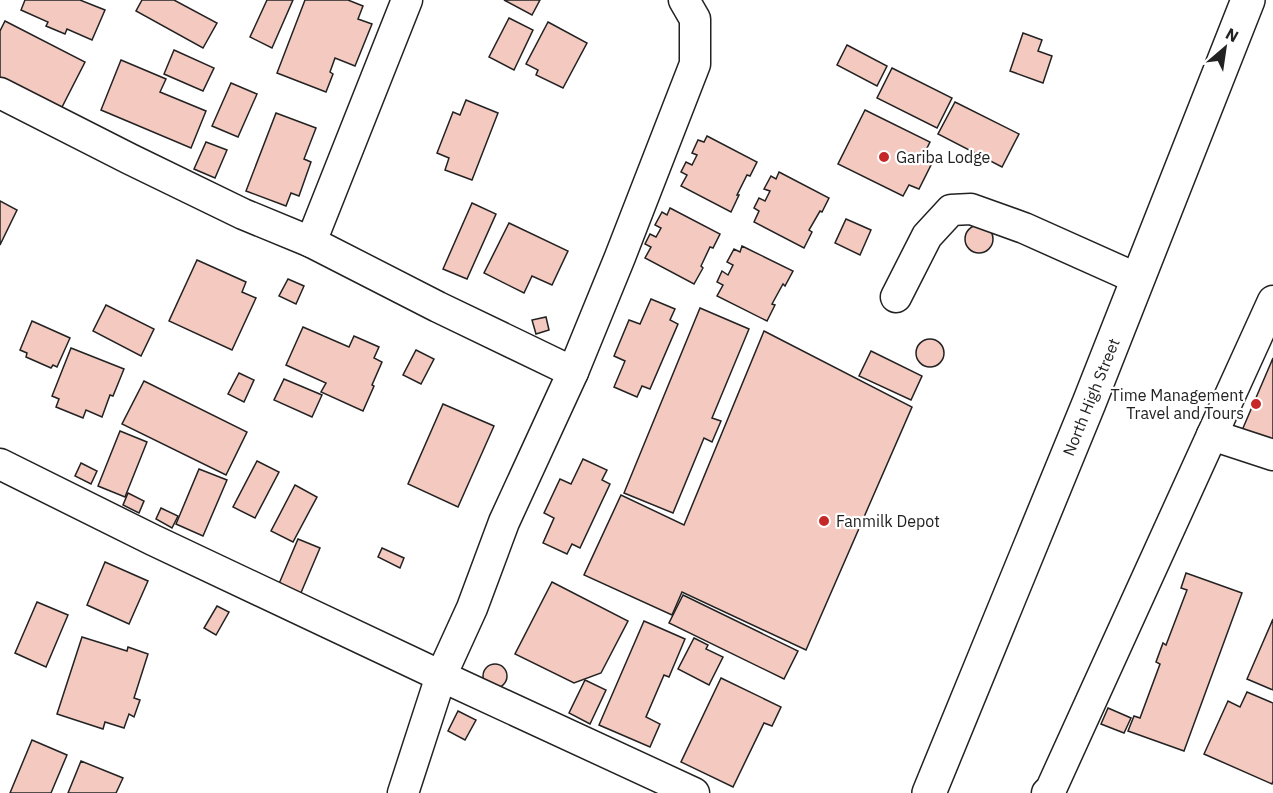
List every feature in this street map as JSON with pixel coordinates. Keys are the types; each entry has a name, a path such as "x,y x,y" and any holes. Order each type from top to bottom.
{"highway":[{"name":"North High Street","path":"938,791 1243,11"}],"street":[{"path":"311,242 407,0"},
{"path":"403,793 441,676 472,608 504,522 573,372 695,64 695,19 684,0"},
{"path":"0,93 130,159 243,214 311,242 573,372"},
{"path":"896,297 927,236 951,210 971,209 1024,228 1138,279"},
{"path":"1047,793 1052,789 1273,301"},
{"path":"1212,435 1273,455"},
{"path":"0,464 153,540 694,793"}],"building":[{"path":"25,0 80,0 105,10 92,40 67,29 65,34 46,26 48,22 21,10"},
{"path":"142,0 174,0 217,23 203,48 136,11"},
{"path":"267,0 293,0 272,48 250,37"},
{"path":"305,0 348,0 363,6 358,19 372,24 355,66 335,58 330,72 333,74 326,92 277,73"},
{"path":"504,0 540,0 532,15"},
{"path":"509,18 533,30 514,70 489,57"},
{"path":"5,21 85,62 61,109 0,78 0,31"},
{"path":"548,22 587,43 563,88 536,75 538,70 526,64"},
{"path":"1023,33 1042,40 1038,51 1052,56 1043,83 1010,71"},
{"path":"847,45 887,66 877,86 837,65"},
{"path":"174,50 214,68 203,91 164,74"},
{"path":"121,60 166,79 160,92 206,111 191,148 101,110"},
{"path":"892,68 952,98 937,128 877,98"},
{"path":"231,83 257,94 238,137 212,126"},
{"path":"466,100 498,113 472,180 445,170 449,158 437,153 453,112 460,115"},
{"path":"955,102 1019,134 1002,167 938,134"},
{"path":"865,110 930,142 923,156 933,161 919,189 909,185 903,196 838,164"},
{"path":"276,113 316,128 304,159 311,162 299,196 291,193 286,206 246,191"},
{"path":"707,136 757,162 750,176 747,175 731,212 681,186 687,175 681,172 686,162 692,165 697,155 692,153 698,140 704,142"},
{"path":"206,142 227,150 215,178 194,169"},
{"path":"779,172 829,198 809,230 812,232 804,248 754,222 759,211 754,208 759,198 765,201 770,191 764,189 771,176 776,179"},
{"path":"0,201 17,210 0,245"},
{"path":"472,203 496,214 467,279 443,269"},
{"path":"670,208 720,234 713,248 710,247 701,266 703,268 694,284 645,258 651,247 645,244 650,234 656,237 661,228 655,225 662,212 667,215"},
{"path":"846,219 871,230 860,255 835,243"},
{"path":"509,223 568,251 552,285 532,276 524,293 484,273"},
{"path":"979,225 989,229 993,239 989,249 979,253 969,249 965,239 969,229"},
{"path":"742,246 793,271 772,304 775,305 767,321 717,296 723,285 717,282 722,271 728,275 733,265 727,262 734,249 740,252"},
{"path":"197,260 246,282 242,292 256,298 232,350 169,321"},
{"path":"288,279 304,286 296,304 279,296"},
{"path":"651,299 675,309 670,320 678,324 650,389 642,386 637,397 614,387 625,361 614,356 629,320 640,324"},
{"path":"106,305 154,329 141,356 93,331"},
{"path":"700,308 749,329 712,418 721,421 712,442 704,438 673,513 624,493"},
{"path":"546,317 549,330 536,334 532,320"},
{"path":"32,321 70,338 57,367 53,365 51,368 26,357 27,353 20,350"},
{"path":"303,327 349,347 354,336 379,347 374,358 382,362 363,411 321,392 326,383 286,365"},
{"path":"764,331 912,407 806,650 682,592 672,615 584,575 621,495 684,525"},
{"path":"930,339 940,343 944,353 940,363 930,367 920,363 916,353 920,343"},
{"path":"71,348 124,369 113,396 110,395 102,417 86,410 83,418 56,407 59,399 52,396"},
{"path":"416,350 434,359 421,384 403,375"},
{"path":"871,351 922,376 911,400 859,376"},
{"path":"1273,358 1273,449 1240,435"},
{"path":"239,373 254,380 244,402 228,394"},
{"path":"284,379 322,395 312,417 274,400"},
{"path":"144,381 247,432 226,475 122,424"},
{"path":"443,404 494,426 458,507 408,484"},
{"path":"120,431 147,442 125,497 98,486"},
{"path":"583,459 607,470 602,480 610,484 580,548 572,544 567,554 543,543 554,518 544,513 560,479 571,484"},
{"path":"257,461 279,472 255,518 233,507"},
{"path":"81,463 97,471 91,484 75,476"},
{"path":"199,469 227,480 203,536 176,524"},
{"path":"295,485 317,497 293,542 271,531"},
{"path":"128,493 144,501 139,513 123,505"},
{"path":"161,508 178,516 172,528 156,519"},
{"path":"298,539 320,548 300,595 278,586"},
{"path":"382,548 404,558 400,568 378,557"},
{"path":"105,562 148,581 129,624 87,605"},
{"path":"1186,573 1242,593 1184,751 1128,731 1134,716 1140,718 1160,664 1156,662 1163,643 1166,645 1187,590 1181,588"},
{"path":"552,582 628,621 601,673 574,683 515,654"},
{"path":"683,595 798,651 784,679 669,623"},
{"path":"37,602 68,615 46,667 15,653"},
{"path":"217,606 229,612 216,635 204,628"},
{"path":"1273,619 1273,690 1247,679"},
{"path":"644,621 685,639 669,677 664,675 646,717 660,724 650,747 599,725"},
{"path":"82,637 127,651 128,647 148,654 134,698 140,700 134,717 129,714 124,728 105,722 103,729 57,714"},
{"path":"694,638 708,645 706,649 723,657 709,685 678,669"},
{"path":"495,664 503,668 507,676 503,684 495,688 487,684 483,676 487,668"},
{"path":"721,678 781,707 772,726 764,723 733,787 681,762"},
{"path":"585,680 606,690 590,724 569,713"},
{"path":"1247,692 1273,703 1272,784 1204,754 1228,701 1240,707"},
{"path":"1108,708 1131,718 1124,733 1101,724"},
{"path":"458,711 476,720 465,740 448,731"},
{"path":"32,740 67,755 51,793 10,793"},
{"path":"81,761 123,778 116,793 68,793"}],"place":[{"name":"Gariba Lodge","path":"884,157"},
{"name":"Time Management Travel and Tours","path":"1256,404"},
{"name":"Fanmilk Depot","path":"824,521"}]}
